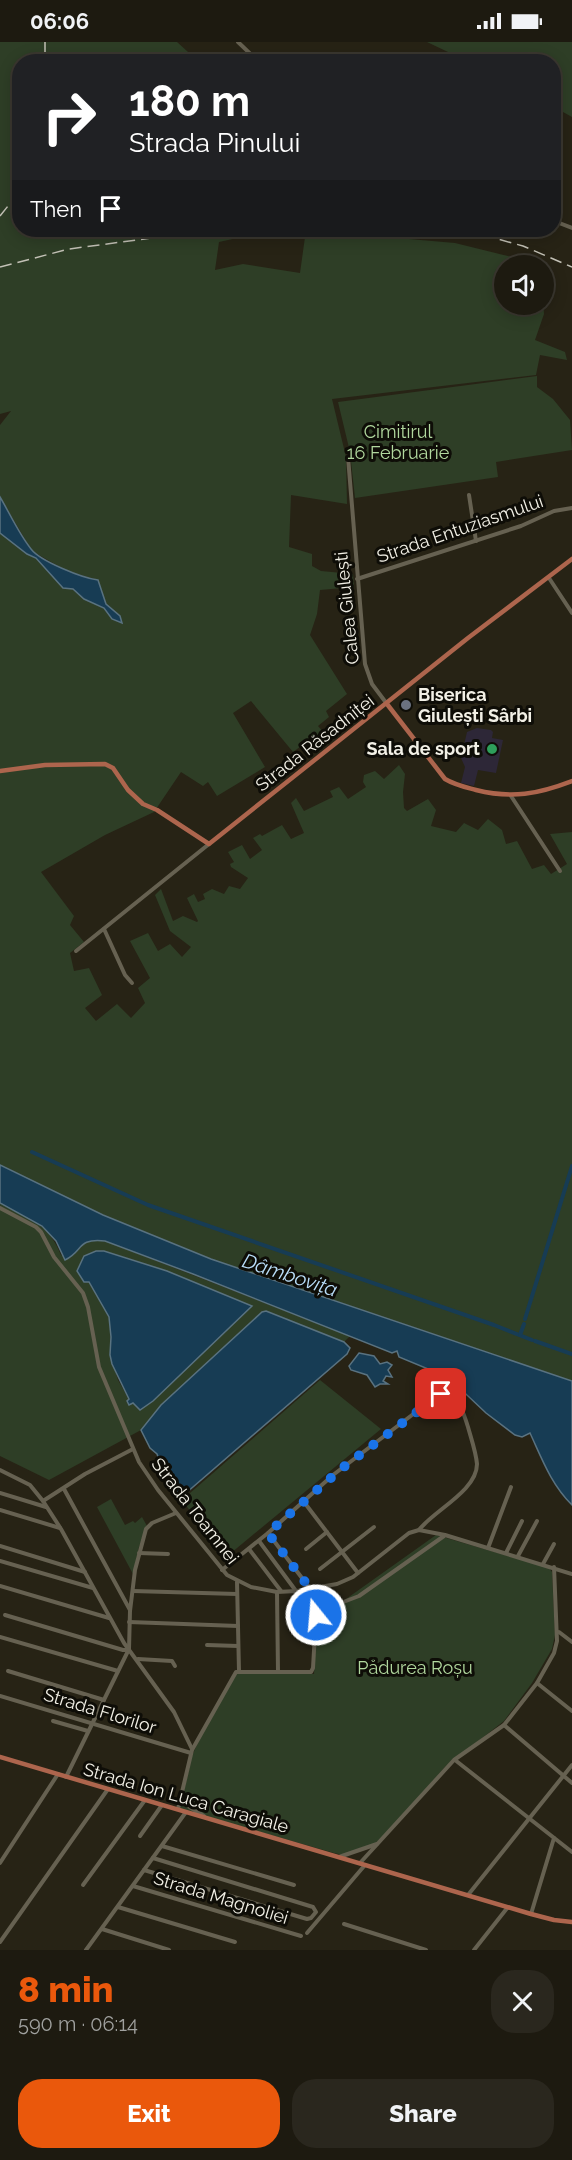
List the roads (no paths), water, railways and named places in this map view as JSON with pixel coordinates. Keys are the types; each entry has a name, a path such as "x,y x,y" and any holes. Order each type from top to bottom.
{"main road":[{"name":"Strada Răsadniței","path":"209,844 468,638 572,559"},
{"name":"Calea Giulești","path":"387,704 446,779 454,784 511,796 549,790 572,781"},
{"path":"0,771 45,765 105,764 113,768 128,790 143,804 157,810 209,844"},
{"name":"Strada Ion Luca Caragiale","path":"0,1757 531,1914 572,1922"}],"street":[{"path":"238,42 251,54"},
{"name":"Calea Giulești","path":"348,457 367,672 372,684 387,704"},
{"path":"468,495 477,541"},
{"name":"Strada Entuziasmului","path":"357,579 522,526 554,511 572,507"},
{"path":"549,578 572,613"},
{"path":"511,796 560,871"},
{"name":"Strada Răsadniței","path":"76,951 209,844"},
{"path":"104,929 132,983"},
{"name":"Strada Toamnei","path":"0,1208 29,1222 41,1232 54,1257 82,1293 91,1318 97,1360 133,1449 147,1474 222,1570 237,1582 279,1592 309,1590 347,1581 358,1573"},
{"path":"222,1570 350,1462 436,1397 446,1392 453,1396 464,1414 476,1467 473,1477 460,1493 418,1530 409,1533 358,1573 304,1502"},
{"path":"43,1501 85,1474 133,1449"},
{"path":"0,1470 30,1485 43,1501 129,1649 174,1712 192,1752"},
{"path":"488,1548 511,1487"},
{"path":"64,1488 130,1611"},
{"path":"0,1493 47,1507"},
{"path":"0,1510 61,1529"},
{"path":"66,1777 129,1649 130,1611 143,1537 150,1524 176,1513"},
{"path":"506,1553 522,1521"},
{"path":"518,1556 537,1521"},
{"path":"320,1569 374,1527"},
{"path":"418,1530 445,1535 572,1574"},
{"path":"306,1549 327,1532"},
{"path":"178,1809 192,1752 234,1674 239,1671 309,1672 312,1670 316,1615 309,1590 268,1533"},
{"path":"316,1615 325,1609 359,1596 445,1535"},
{"path":"259,1541 297,1591"},
{"path":"543,1564 554,1544"},
{"path":"0,1546 85,1572"},
{"path":"249,1549 279,1592 278,1672"},
{"path":"139,1553 168,1554"},
{"path":"0,1561 93,1588"},
{"path":"307,1933 362,1864 454,1760 504,1725 537,1683 556,1649 558,1631 555,1567"},
{"path":"237,1582 239,1671"},
{"path":"0,1587 110,1618"},
{"path":"133,1591 237,1594"},
{"path":"5,1615 123,1650 129,1649"},
{"path":"129,1622 238,1626"},
{"path":"558,1631 572,1642"},
{"path":"0,1637 118,1671"},
{"path":"207,1645 238,1646"},
{"path":"137,1659 172,1661 175,1666"},
{"path":"8,1671 104,1700"},
{"path":"537,1683 572,1711"},
{"name":"Strada Florilor","path":"0,1696 192,1752"},
{"path":"53,1720 88,1731"},
{"path":"504,1725 572,1783"},
{"path":"454,1760 572,1852"},
{"path":"468,1895 572,1765"},
{"path":"0,1863 58,1774"},
{"path":"0,1942 108,1790"},
{"path":"83,1885 145,1800"},
{"path":"180,1801 207,1818"},
{"path":"140,1836 162,1805"},
{"path":"86,1950 186,1812"},
{"path":"531,1914 555,1838"},
{"path":"339,1857 380,1843"},
{"path":"162,1846 294,1885"},
{"path":"144,1870 307,1919 312,1918 316,1912 313,1907 153,1858"},
{"name":"Strada Magnoliei","path":"133,1886 301,1936"},
{"path":"118,1907 235,1942"},
{"path":"474,1950 508,1907"},
{"path":"344,1924 426,1950"},
{"path":"102,1929 169,1950"}],"water":[{"path":"0,497 31,549 43,559 62,568 98,580 106,604 120,616 122,623 112,619 104,608 84,599 73,589 63,588 36,558 27,554 0,533"},
{"name":"Dâmbovița","path":"0,1165 103,1215 211,1259 572,1381 572,1505 553,1480 530,1433 522,1437 515,1435 486,1413 449,1378 434,1369 428,1369 399,1357 397,1351 392,1353 105,1241 89,1241 65,1260 56,1241 42,1226 0,1203"},
{"path":"96,1251 104,1251 167,1271 252,1306 153,1401 140,1410 133,1403 129,1405 127,1401 129,1399 112,1364 109,1317 89,1282 84,1282 77,1271 84,1256"},
{"path":"266,1311 344,1342 350,1348 347,1354 186,1493 177,1492 165,1476 157,1454 150,1448 141,1430 161,1405 262,1312"},
{"path":"359,1353 374,1356 380,1364 387,1362 392,1365 388,1370 392,1377 386,1376 383,1381 388,1384 375,1387 367,1375 351,1370 349,1366"}],"waterway":[{"path":"32,1152 148,1205 532,1340"},
{"path":"525,1319 572,1166"},
{"path":"520,1335 524,1324"},
{"path":"535,1341 572,1354"}],"railway":[{"path":"45,42 45,54"},
{"path":"0,216 12,201"},
{"path":"0,267 69,249 159,237"},
{"path":"490,237 523,246 572,267"}],"place":[{"name":"Biserica Giulești Sârbi","path":"406,705"},
{"name":"Sala de sport","path":"492,749"}],"park label":[{"name":"Cimitirul 16 Februarie","path":"398,442"},
{"name":"Pădurea Roșu","path":"415,1668"}]}
